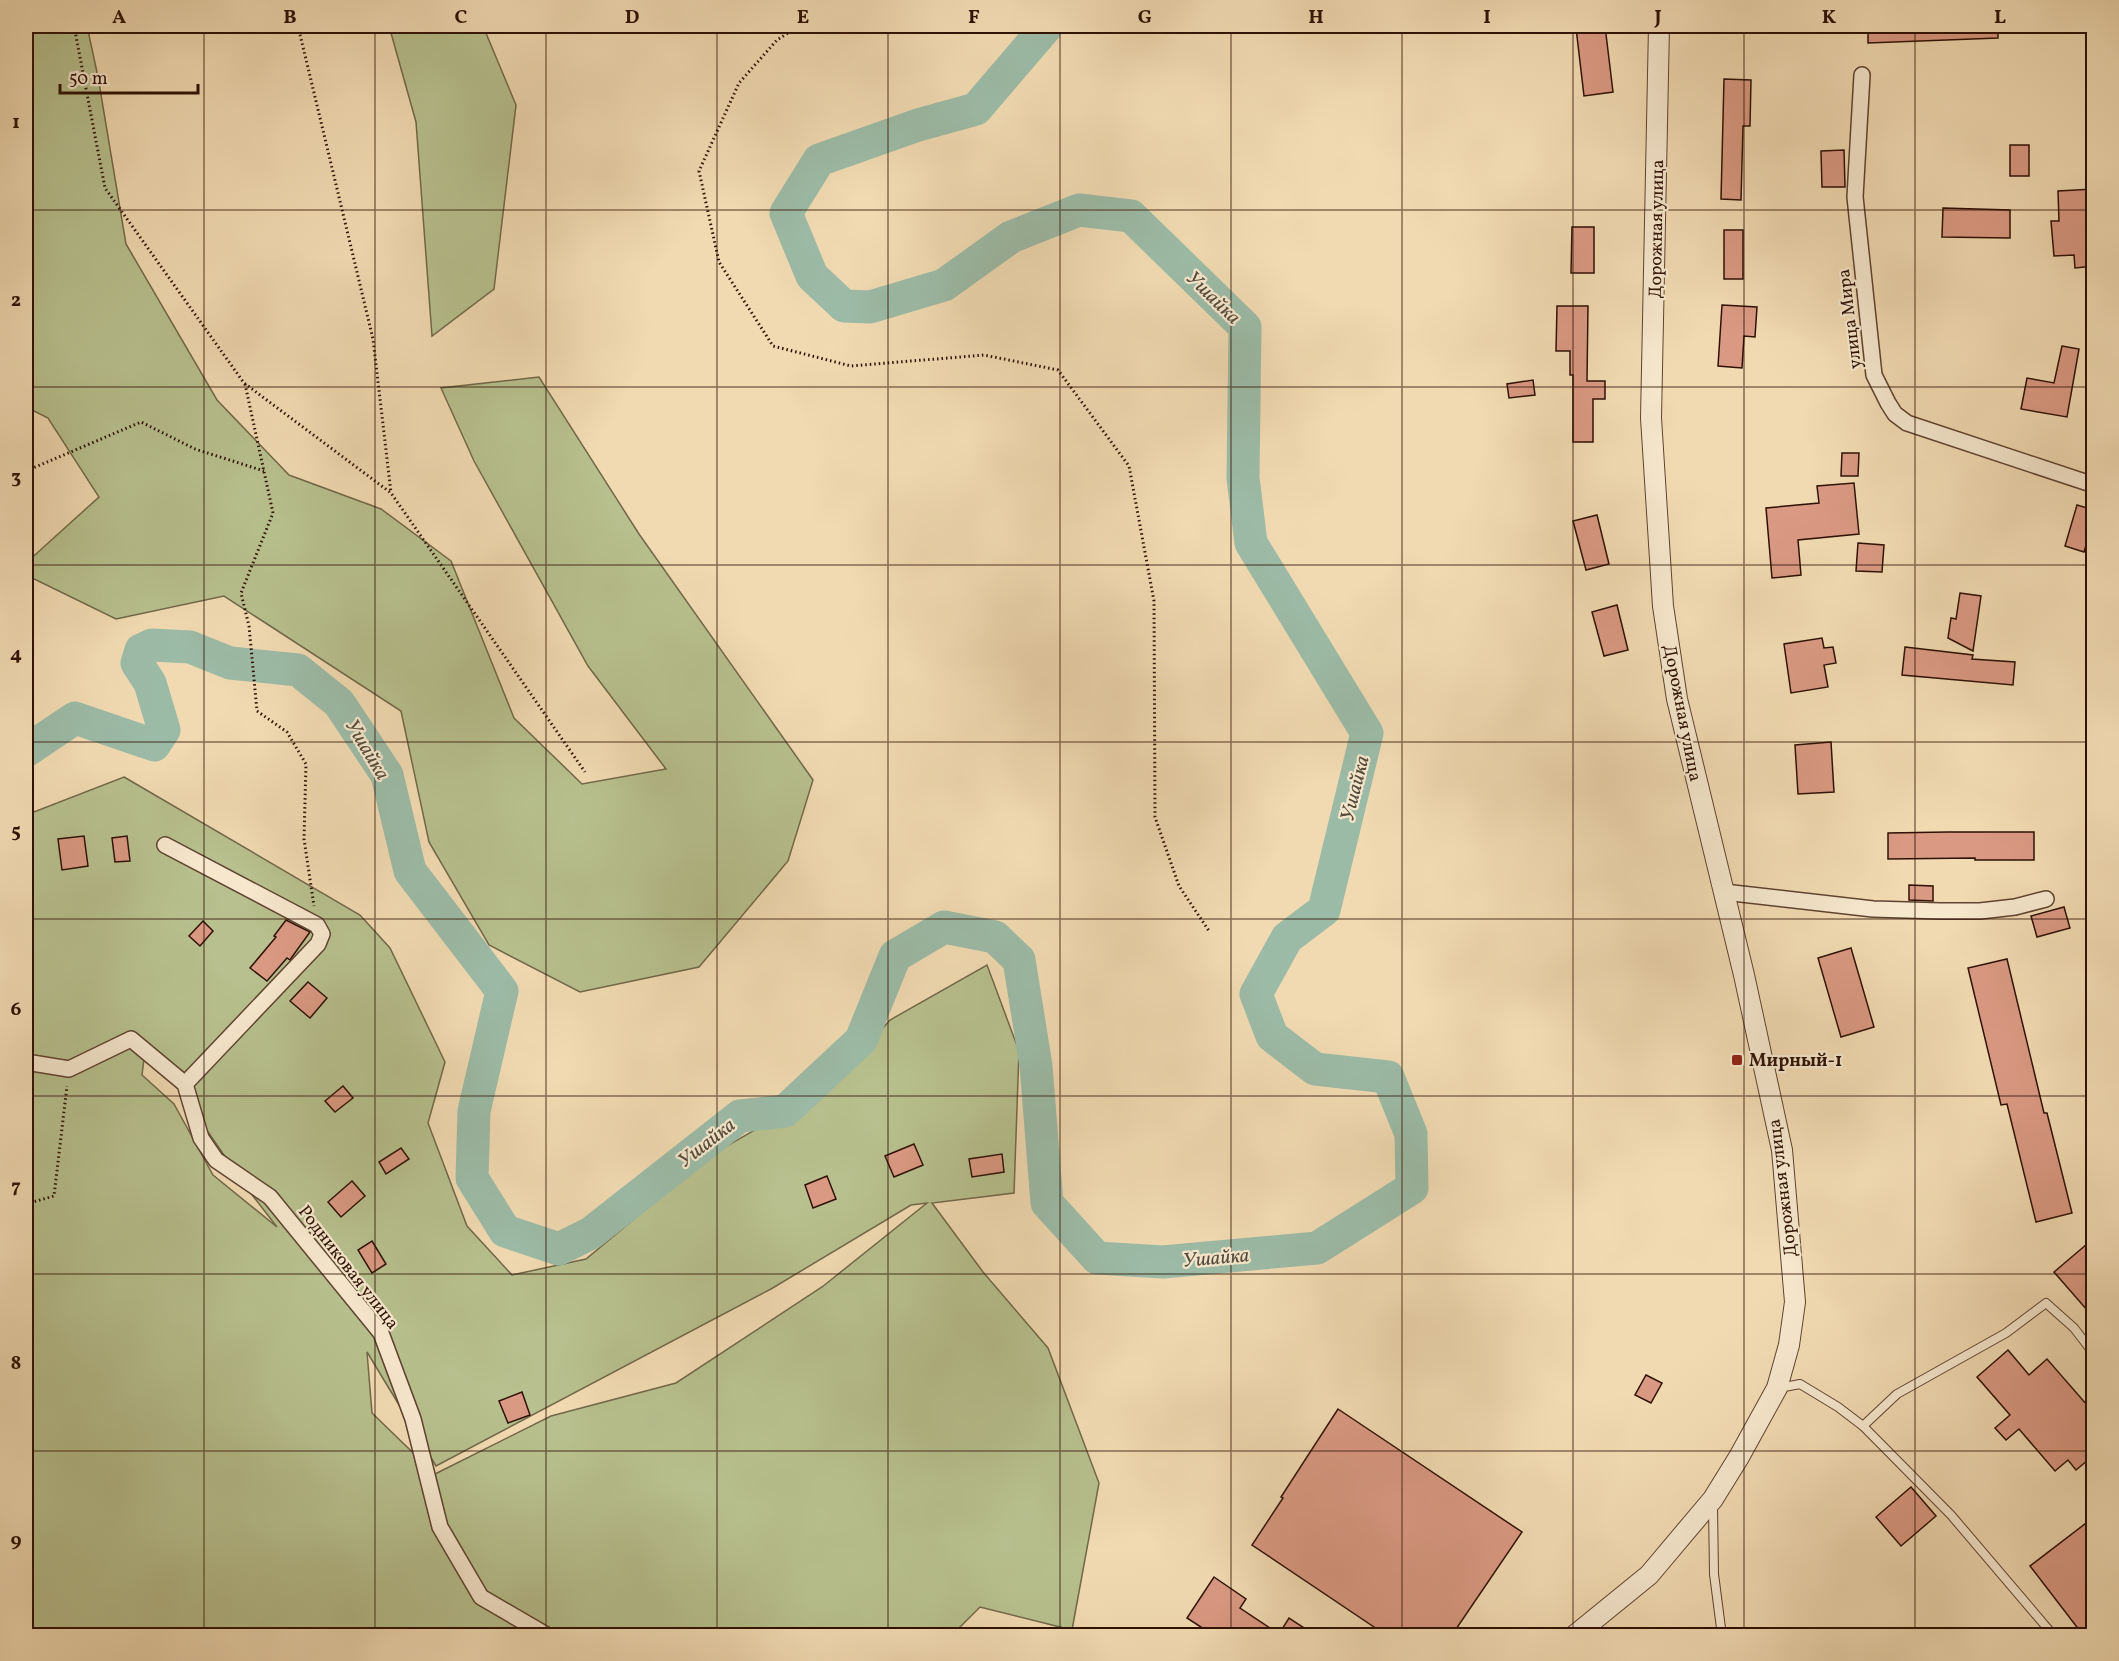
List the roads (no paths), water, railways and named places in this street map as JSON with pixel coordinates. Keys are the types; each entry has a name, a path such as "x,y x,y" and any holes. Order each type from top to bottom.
{"street":[{"name":"Дорожная улица","path":"1574,1635 1649,1575 1713,1499 1777,1388 1789,1345 1795,1302 1782,1150 1744,975 1677,699 1663,606 1652,418 1659,26"},
{"name":"улица Мира","path":"1862,75 1855,197 1874,375 1888,404 1895,414 1907,423 2094,485"},
{"path":"26,1062 69,1069 131,1039 185,1084 318,944 322,934 317,925 165,845"},
{"path":"1724,892 1873,909 1980,912 2015,907 2046,898"},
{"name":"Родниковая улица","path":"185,1084 201,1138 216,1160 270,1197 381,1333 413,1419 440,1527 481,1597 548,1635"}],"lane":[{"path":"1863,1426 1897,1394 2006,1333 2046,1303 2074,1328 2094,1354"},
{"path":"1777,1388 1800,1384 1838,1407 1863,1426 1951,1515 2049,1634"},
{"path":"1713,1499 1714,1574 1722,1635"}],"waterway":[{"name":"Ушайка","path":"26,751 75,718 154,745 164,730 150,683 137,663 141,650 152,645 190,647 230,663 298,670 339,703 387,775 410,871 502,991 474,1111 472,1178 505,1231 559,1249 591,1233 740,1116 785,1111 861,1040 895,956 944,927 995,937 1019,960 1036,1066 1047,1203 1097,1258 1163,1262 1317,1248 1412,1188 1411,1134 1388,1077 1315,1069 1272,1036 1256,994 1287,938 1324,910 1367,733 1251,543 1243,478 1245,327 1131,216 1079,210 1011,237 944,285 870,307 844,306 812,276 786,213 819,160 918,125 976,109 1047,26"}],"place":[{"name":"Мирный-1","path":"1737,1060"}]}
